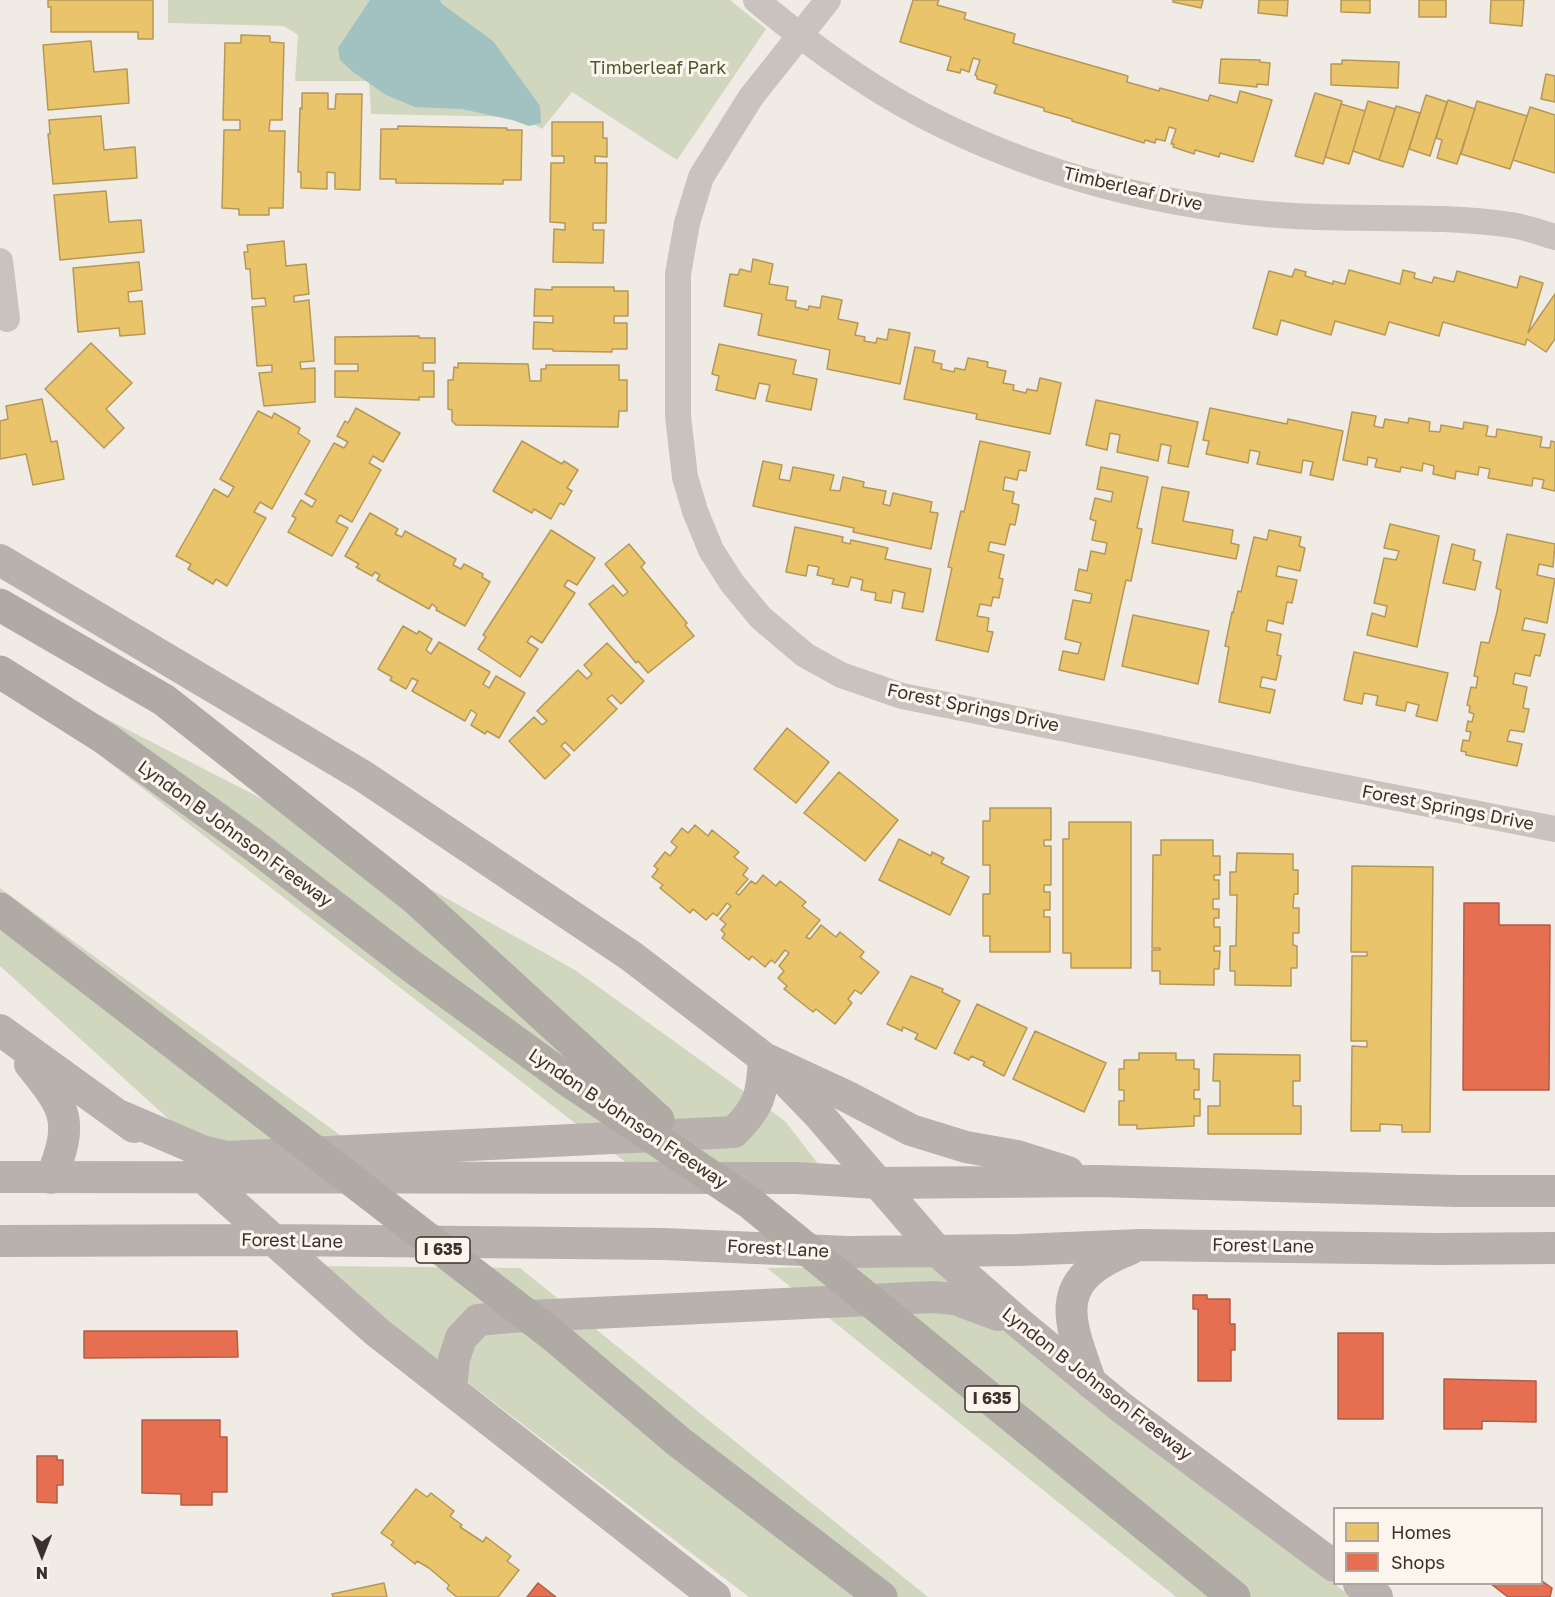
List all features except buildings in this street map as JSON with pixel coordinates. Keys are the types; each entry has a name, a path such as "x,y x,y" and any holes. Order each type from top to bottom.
{"highway":[{"path":"0,604 164,700 415,898 749,1202"},
{"name":"Lyndon B Johnson Freeway","path":"0,672 106,739 252,844 410,965 565,1078 749,1202 1234,1597"},
{"name":"I 635","path":"0,909 554,1336 680,1442 881,1597"}],"main road":[{"path":"0,560 363,776 631,956 764,1058 846,1096 911,1130 966,1146 1017,1156 1098,1181"},
{"path":"3,1033 118,1115 216,1167 292,1178 796,1179 877,1183 1098,1181 1555,1191"},
{"path":"3,1033 56,1095 65,1125 62,1150 51,1178"},
{"path":"0,1178 51,1178 734,1132 757,1104 763,1086 764,1058"},
{"name":"Lyndon B Johnson Freeway","path":"764,1058 819,1115 937,1251 1091,1384 1333,1565"},
{"path":"216,1167 276,1240 378,1332 715,1597"},
{"name":"Forest Lane","path":"0,1241 276,1240 664,1244 848,1252 1141,1245 1438,1249 1555,1248"},
{"path":"1091,1384 1075,1336 1071,1317 1071,1300 1086,1275 1114,1255 1141,1245"},
{"path":"451,1390 454,1359 461,1338 478,1320 521,1316 890,1299 955,1299 970,1302 1019,1323"},
{"path":"1360,1585 1377,1597"}],"street":[{"name":"Timberleaf Drive","path":"756,0 799,36 885,93 942,126 1013,157 1090,182 1180,203 1267,214 1513,225 1555,237"},
{"name":"Forest Springs Drive","path":"828,0 751,97 701,177 687,223 678,274 678,416 685,477 695,511 711,550 732,583 761,618 806,655 832,670 903,696 1555,829"},
{"path":"0,261 7,319"}],"green space":[{"name":"Timberleaf Park","path":"168,0 730,0 766,29 677,160 572,92 542,129 521,117 371,114 369,81 295,81 298,35 284,26 168,23"},
{"path":"0,664 344,841 575,970 785,1121 819,1165 633,1168 0,678"},
{"path":"0,888 384,1167 227,1172 0,966"},
{"path":"941,1265 1333,1582 1333,1585 1351,1597 1176,1597 767,1268"},
{"path":"315,1266 520,1268 928,1597 749,1597"}],"water":[{"path":"370,0 440,0 442,4 493,41 540,106 541,123 529,126 462,109 415,107 386,95 353,72 340,60 338,48"}]}
